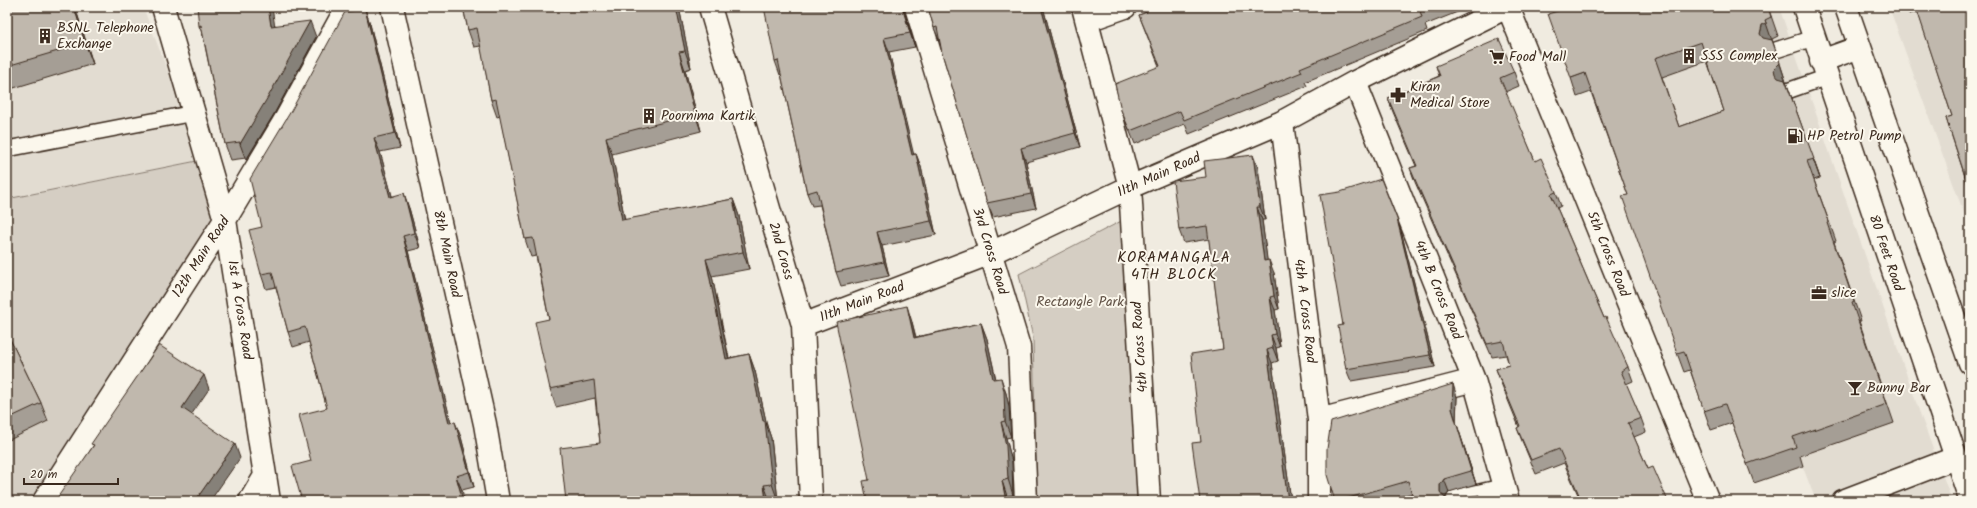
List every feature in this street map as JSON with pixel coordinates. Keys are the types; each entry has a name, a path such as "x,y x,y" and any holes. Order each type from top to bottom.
{"street":[{"name":"1st A Cross Road","path":"163,7 226,220 269,501"},
{"name":"12th Main Road","path":"44,501 226,220 285,120 347,7"},
{"name":"8th Main Road","path":"392,7 485,424 498,501"},
{"name":"2nd Cross","path":"710,7 803,325 811,501"},
{"name":"3rd Cross Road","path":"916,7 1019,347 1026,501"},
{"path":"1086,14 1125,7"},
{"name":"11th Main Road","path":"803,325 991,253 1130,187 1282,122 1355,82 1508,7"},
{"name":"5th Cross Road","path":"1508,7 1708,501"},
{"name":"80 Feet Road","path":"1804,7 1813,38 1963,456 1970,499"},
{"path":"1846,7 1970,363"},
{"name":"4th Cross Road","path":"1086,14 1130,187 1149,501"},
{"path":"1824,69 1860,46"},
{"name":"4th B Cross Road","path":"1355,82 1474,380 1506,496"},
{"name":"4th A Cross Road","path":"1282,122 1319,420 1319,501"},
{"path":"1319,420 1474,380"},
{"path":"1843,501 1963,456"},
{"path":"250,501 265,476"},
{"path":"1458,501 1506,496"}],"lane":[{"path":"1776,50 1813,38"},
{"path":"1790,90 1824,69"},
{"path":"7,149 194,113"}],"shaded area":[{"path":"7,7 143,7 202,160 7,199"},
{"path":"1625,7 1779,7 1922,419 1952,501 1816,501"},
{"path":"1889,7 1970,7 1970,230"}],"green space":[{"path":"202,160 221,228 44,501 7,501 7,199"},
{"name":"Rectangle Park","path":"1131,216 1140,501 1037,501 1033,338 1019,274"}],"building":[{"name":"BSNL Telephone Exchange","path":"7,7 74,7 85,43 7,66"},
{"path":"197,7 268,7 271,26 310,21 240,144 240,142 225,144 201,25 199,26"},
{"path":"463,7 676,7 685,51 679,52 695,114 606,137 622,220 733,199 743,252 706,259 726,359 749,354 763,421 765,421 772,484 764,485 766,501 566,501 560,448 600,443 594,380 550,389 535,322 549,319 533,238 525,239 496,99 491,100 477,28 468,30"},
{"path":"764,7 902,7 910,33 884,38 912,155 916,154 931,221 877,232 884,262 836,272 817,190 807,193 778,60 775,61"},
{"path":"928,7 1041,7 1075,133 1021,148 1031,194 987,203 942,53 937,27 934,28"},
{"path":"1145,7 1431,7 1420,11 1422,17 1300,68 1302,72 1184,120 1180,111 1130,131 1121,110 1115,84 1160,66 1139,15 1147,12"},
{"path":"1570,7 1768,7 1771,17 1765,20 1766,23 1762,25 1760,34 1763,38 1772,40 1780,63 1774,69 1775,74 1778,78 1785,80 1814,159 1807,161 1829,222 1827,223 1854,302 1852,303 1887,404 1793,437 1796,447 1747,464 1725,404 1704,411 1684,351 1677,353 1622,196 1628,195 1585,73 1571,78 1548,14","holes":["1701,42 1724,111 1679,127 1655,58"]},
{"path":"1916,7 1970,7 1970,188 1946,118 1952,116"},
{"path":"365,9 395,133 374,138 390,197 404,193 414,233 403,236 449,423 455,422 469,472 456,476 463,501 302,501 292,466 311,461 299,415 327,408 305,327 288,332 272,272 261,274 249,230 262,227 250,179 291,111 345,12"},
{"path":"1499,39 1514,72 1500,78 1535,161 1541,158 1556,192 1551,194 1604,318 1606,317 1628,367 1621,371 1641,418 1628,423 1648,469 1653,467 1668,501 1571,501 1580,497 1559,449 1531,460 1517,428 1520,426 1496,369 1509,365 1503,341 1487,344 1410,168 1417,166 1388,98 1440,76 1436,66"},
{"path":"1253,155 1260,207 1257,207 1264,261 1269,260 1274,296 1270,297 1275,334 1271,335 1273,348 1267,350 1288,501 1200,501 1192,443 1201,442 1191,354 1223,349 1207,226 1179,230 1173,181 1206,177 1204,161"},
{"path":"1381,179 1397,219 1430,355 1346,369 1338,326 1343,325 1320,195 1340,192"},
{"path":"907,306 914,338 981,323 993,379 1001,378 1004,391 1005,421 1001,422 1006,446 1008,479 1002,481 1006,501 867,501 863,481 869,480 836,322"},
{"path":"7,333 41,403 7,419"},
{"path":"159,345 204,375 182,408 235,444 195,501 55,501 94,445 91,444"},
{"path":"1453,384 1452,409 1471,471 1444,479 1440,485 1440,492 1449,500 1479,495 1481,501 1414,501 1408,481 1335,501 1327,475 1327,449 1331,422"}],"place":[{"name":"BSNL Telephone Exchange","path":"45,36"},
{"name":"SSS Complex","path":"1689,56"},
{"name":"Food Mall","path":"1497,57"},
{"name":"Kiran Medical Store","path":"1398,95"},
{"name":"Poornima Kartik","path":"649,116"},
{"name":"HP Petrol Pump","path":"1795,136"},
{"name":"slice","path":"1819,293"},
{"name":"Bunny Bar","path":"1855,388"}],"district":[{"name":"KORAMANGALA 4TH BLOCK","path":"1174,266"}]}
